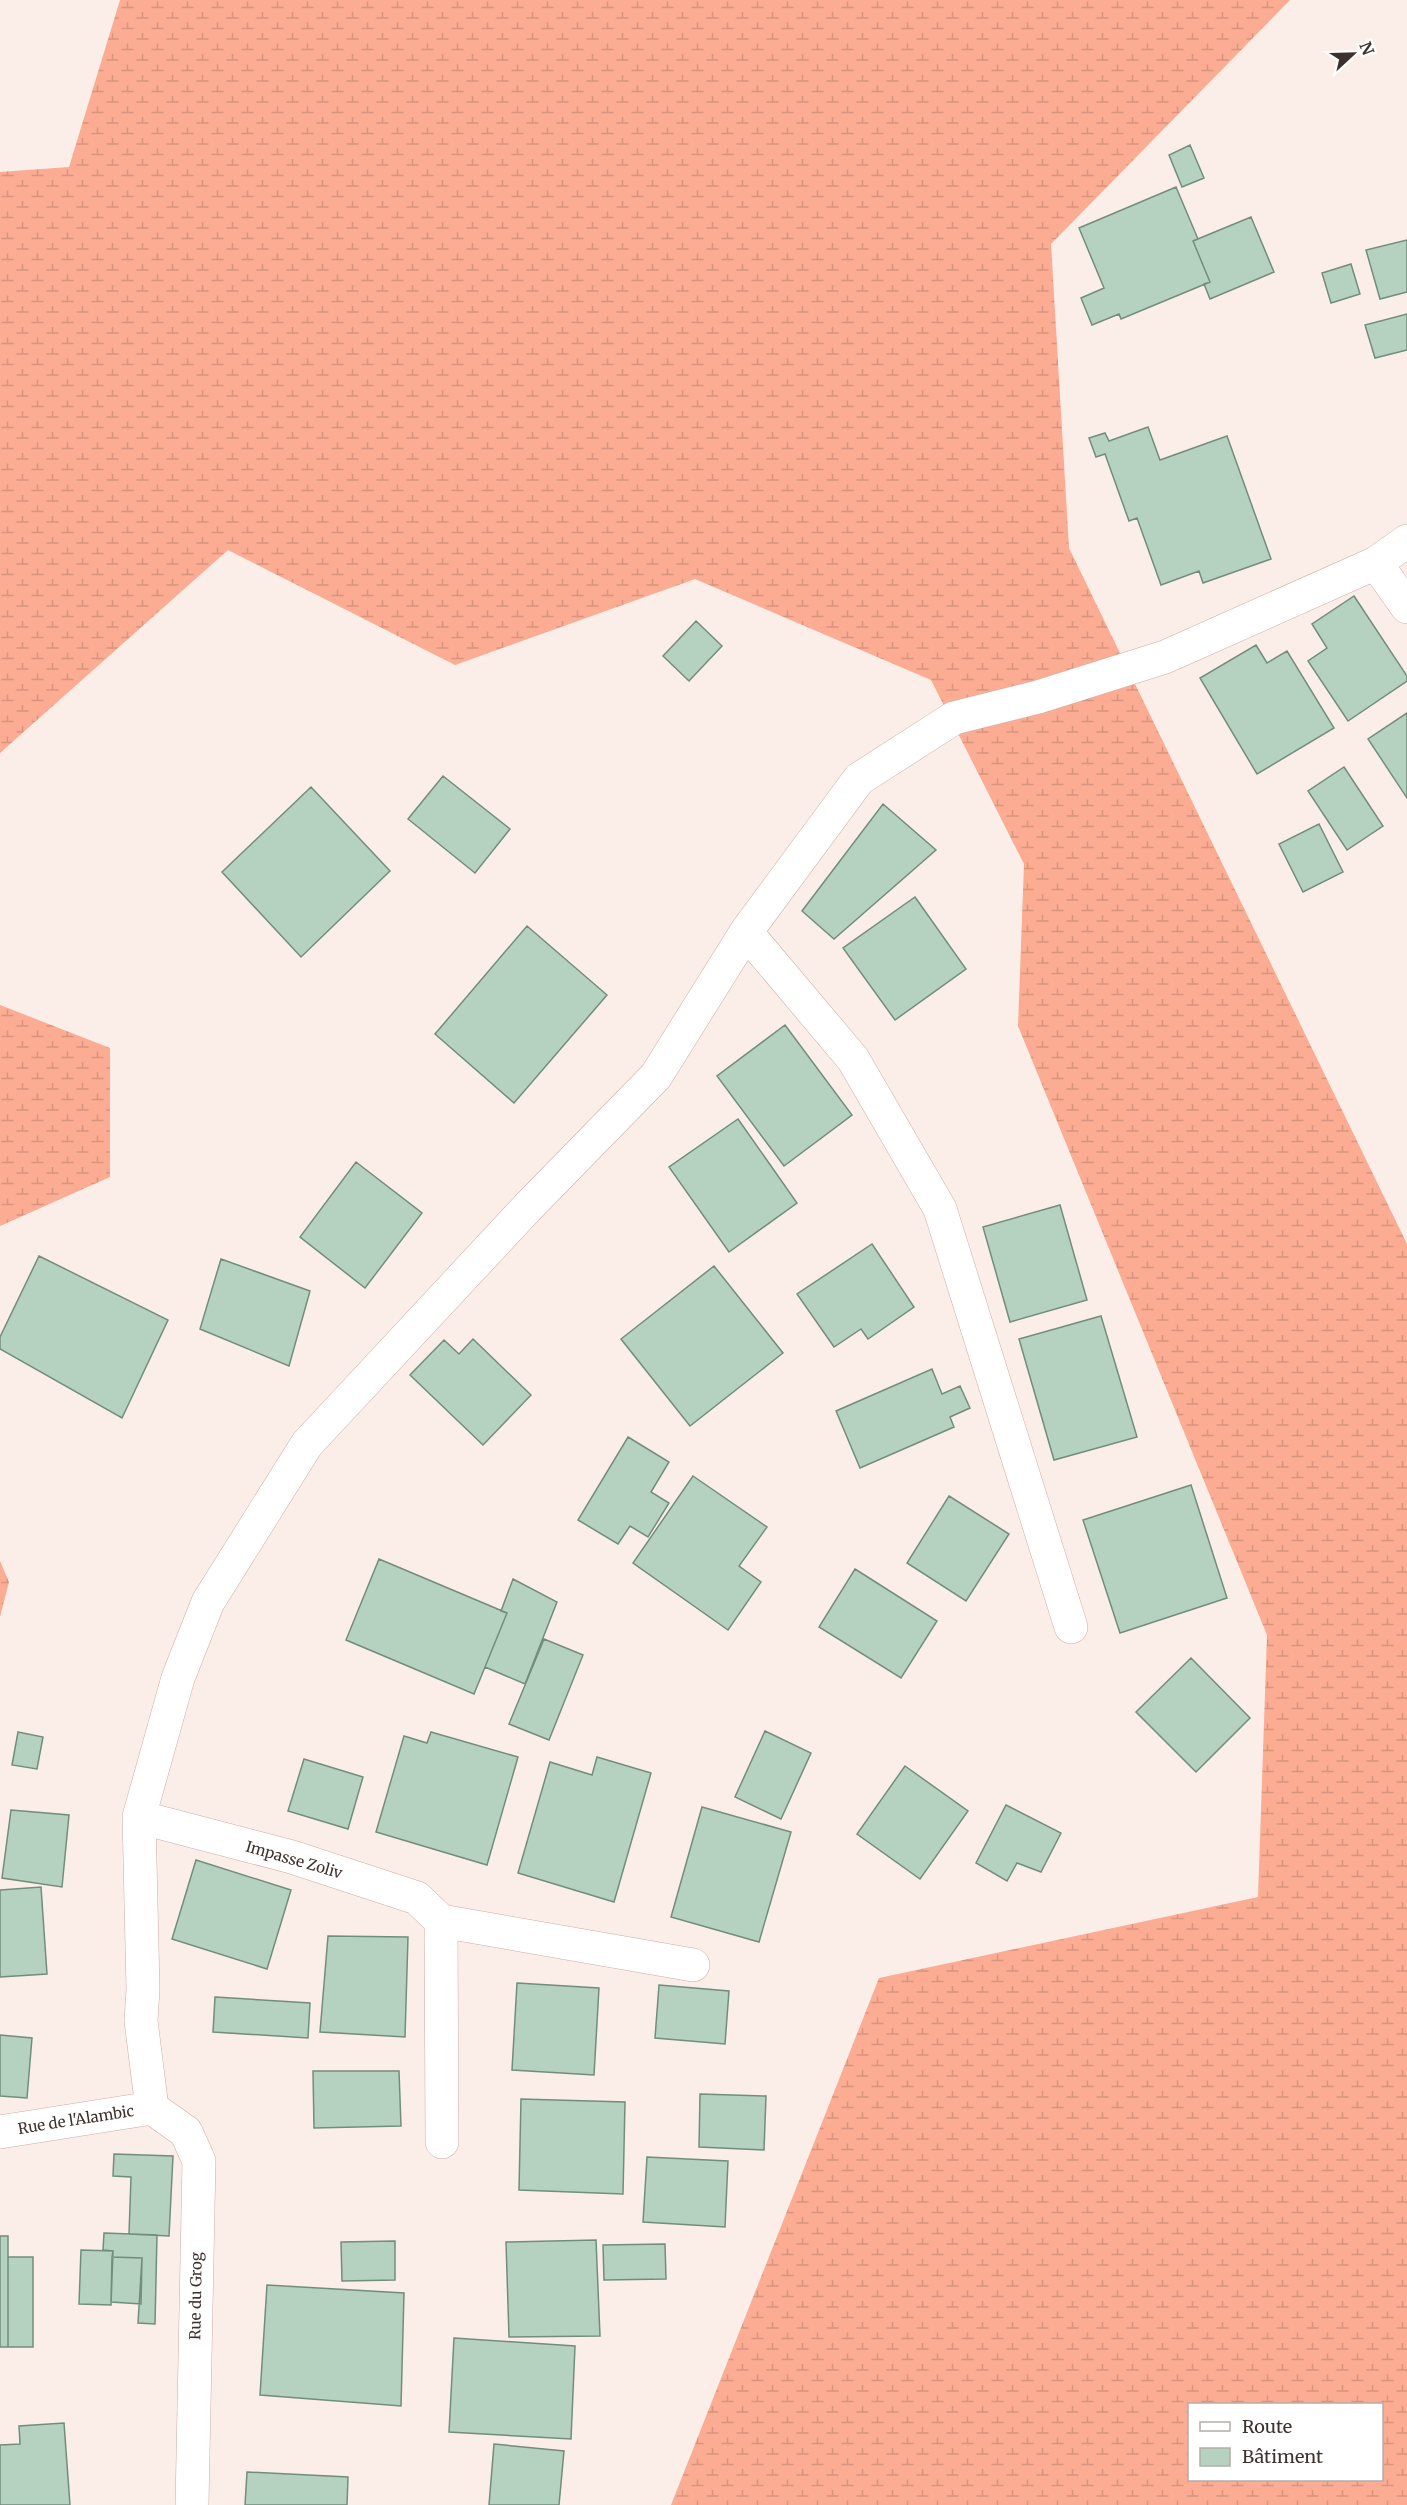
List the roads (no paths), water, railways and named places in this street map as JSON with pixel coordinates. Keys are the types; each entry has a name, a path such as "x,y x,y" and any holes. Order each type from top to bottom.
{"street":[{"path":"152,2108 141,2021 139,1817 178,1678 208,1602 307,1444 527,1208 656,1076 746,932 859,779 954,718 1038,697 1165,657 1376,563 1407,541"},
{"path":"1376,563 1407,607"},
{"path":"746,932 853,1059 940,1209 1071,1627"},
{"name":"Impasse Zoliv","path":"139,1817 292,1857 417,1898 441,1921"},
{"path":"442,2142 441,1921 693,1965"},
{"name":"Rue de l'Alambic","path":"0,2132 152,2108"},
{"name":"Rue du Grog","path":"152,2108 186,2132 199,2161 192,2505"}]}
